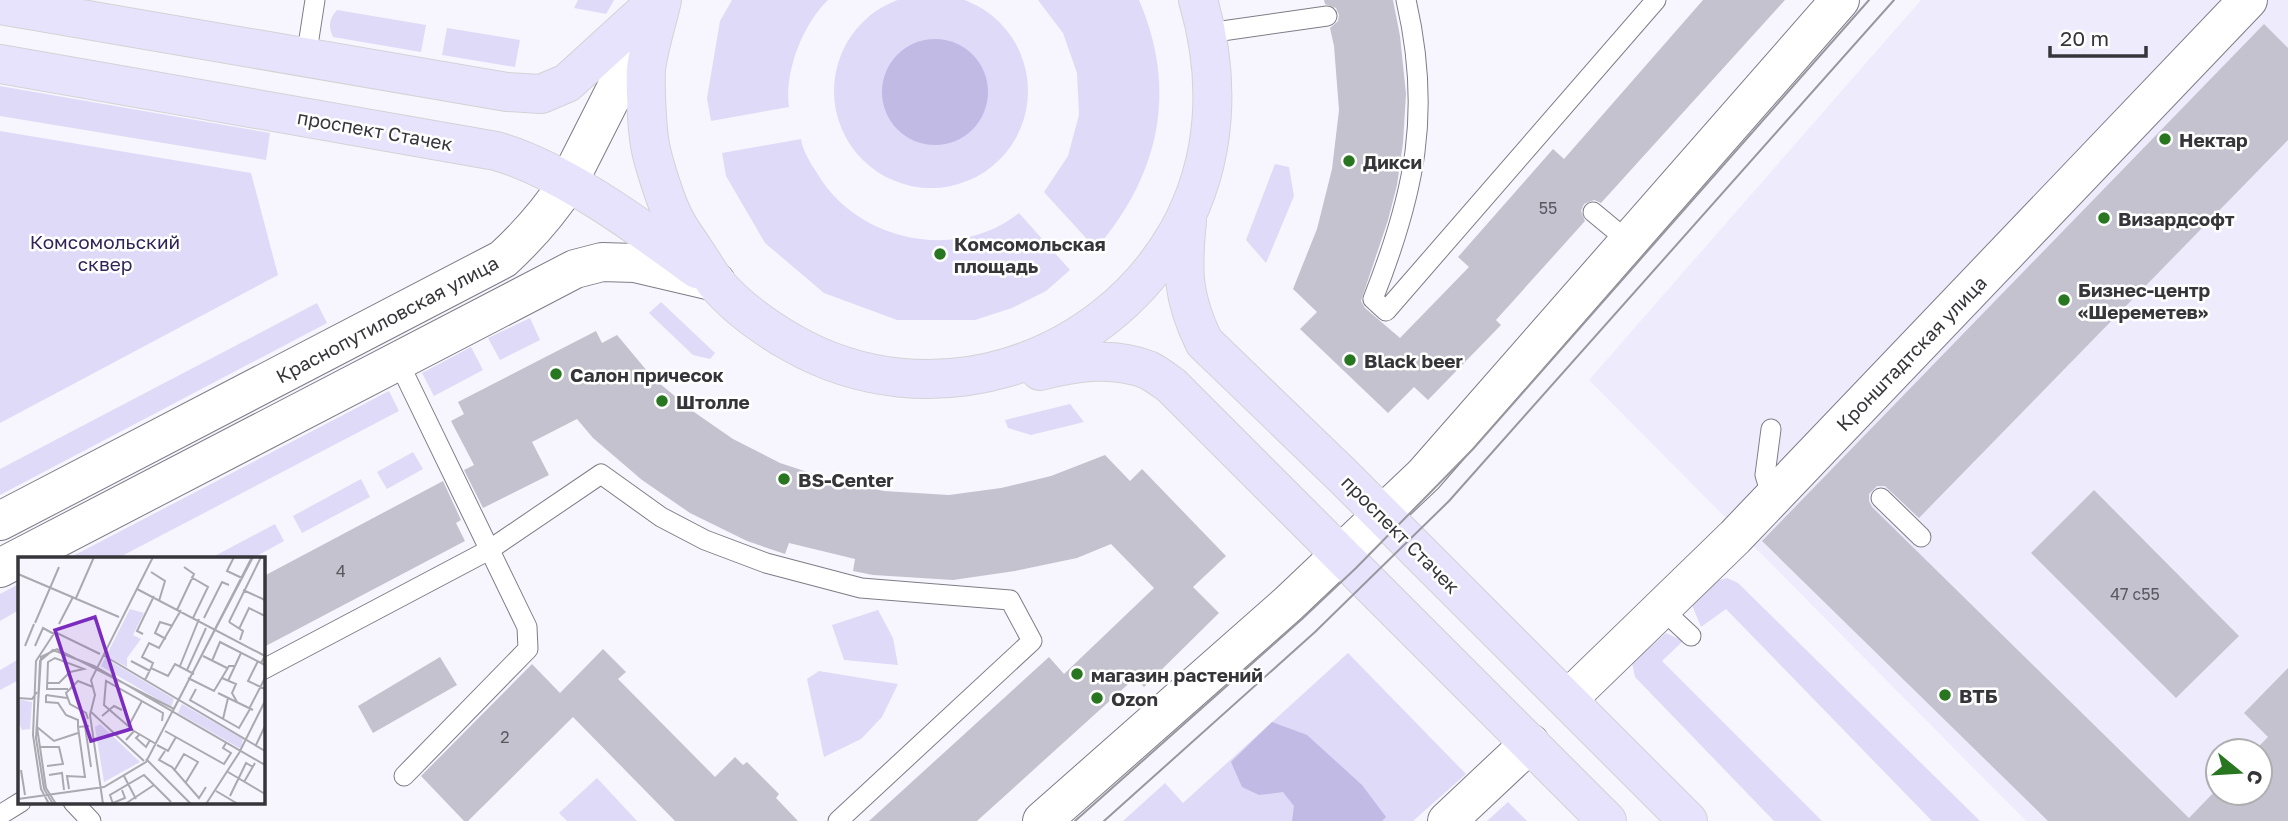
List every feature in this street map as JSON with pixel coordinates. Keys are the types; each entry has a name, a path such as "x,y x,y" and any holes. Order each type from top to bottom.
{"main road":[{"path":"0,5 507,92 541,94 567,83 660,0"},
{"path":"660,0 646,70 650,146 674,218 716,282 744,310 775,333 830,361 893,377 926,379 993,372 1033,372 1089,361 1118,363 1148,370 1171,385 1607,821"},
{"path":"993,372 1034,359 1073,340 1108,316 1140,286 1166,252 1187,215 1204,170 1213,123 1214,78 1203,17"},
{"name":"проспект Стачек","path":"0,64 496,151 519,158 568,183 658,240 716,282"},
{"name":"проспект Стачек","path":"1187,215 1184,286 1191,314 1204,342 1568,699 1688,821"}],"street":[{"name":"Краснопутиловская улица","path":"0,521 503,259 537,226 568,183 660,0"},
{"path":"1042,821 1382,517 1424,475 1840,0"},
{"name":"Кронштадтская улица","path":"1568,699 1661,608 1708,546 1832,451 2248,0"},
{"path":"21,557 575,269 602,262 635,262 716,282"},
{"path":"0,568 18,559"},
{"path":"1447,821 1530,743"}],"lane":[{"path":"306,58 315,0"},
{"path":"1402,2 1415,40 1420,108 1412,179 1393,249 1373,299 1386,311 1531,159 1656,0"},
{"path":"1203,17 1327,16"},
{"path":"1593,212 1628,241"},
{"path":"398,361 527,627 527,649 404,776"},
{"path":"1771,429 1765,475 1772,498"},
{"path":"264,669 489,550 601,474 661,517 705,540 766,564 861,588 1010,600 1032,641 838,821"},
{"path":"1881,498 1921,537"},
{"path":"1661,608 1691,636"},
{"path":"0,815 18,804"},
{"path":"75,804 91,821"}],"shaded area":[{"path":"1921,0 2288,0 2288,821 2026,821 1589,380"},
{"path":"935,39 955,43 972,55 984,72 988,92 984,112 972,129 955,141 935,145 915,141 898,129 886,112 882,92 886,72 898,55 915,43"},
{"path":"1272,722 1307,735 1362,785 1386,817 1382,821 1292,821 1294,806 1283,792 1259,795 1242,787 1231,762"}],"green space":[{"path":"903,-1 959,-1 985,11 1011,37 1026,72 1026,110 1011,145 985,171 950,186 912,186 877,171 851,145 836,110 836,72 851,37 877,11"},
{"path":"578,0 614,0 606,14 574,8"},
{"path":"732,0 828,0 811,22 797,49 789,79 789,107 711,121 707,98 720,21"},
{"path":"1038,0 1139,0 1151,34 1158,67 1156,130 1148,161 1135,191 1096,249 1044,192 1068,156 1079,115 1077,73 1063,33"},
{"path":"337,10 426,25 421,52 333,37 330,23"},
{"path":"447,28 520,40 515,67 442,55"},
{"path":"0,86 270,133 266,160 0,116"},
{"name":"Комсомольский сквер","path":"0,131 251,173 278,275 0,423"},
{"path":"801,139 809,161 834,196 856,215 882,229 909,237 938,240 967,237 994,228 1019,213 1070,270 1046,291 1012,308 975,320 897,320 824,293 765,243 726,176 722,153"},
{"path":"1275,164 1289,167 1294,196 1266,263 1246,240"},
{"path":"661,302 715,353 710,359 693,355 649,313"},
{"path":"317,303 327,323 0,495 0,469"},
{"path":"530,318 540,340 500,360 488,338"},
{"path":"471,347 483,370 434,396 422,373"},
{"path":"389,391 399,411 120,557 71,557"},
{"path":"1070,404 1084,422 1031,435 1008,428 1005,420"},
{"path":"413,452 423,469 387,489 377,472"},
{"path":"361,479 370,497 302,533 293,516"},
{"path":"275,524 284,541 255,557 213,557"},
{"path":"1727,578 1738,583 1980,821 1932,821 1726,609 1701,627 1692,605 1716,581"},
{"path":"18,585 18,611 0,621 0,594"},
{"path":"878,610 893,638 898,665 844,660 832,625"},
{"path":"1666,633 1683,641 1662,661 1822,821 1774,821 1635,677 1632,663"},
{"path":"1348,653 1466,774 1413,821 1123,821 1165,783 1183,803"},
{"path":"18,660 18,681 0,690 0,670"},
{"path":"819,671 898,684 882,717 861,739 824,757 807,679"},
{"path":"597,778 637,821 567,821 559,813"},
{"path":"1508,802 1527,821 1487,821"}],"building":[{"path":"1324,0 1393,0 1406,94 1403,143 1397,185 1388,220 1361,301 1365,308 1400,338 1469,267 1458,257 1553,149 1564,159 1703,0 1785,0 1601,203 1594,200 1584,204 1581,211 1585,221 1496,320 1501,325 1428,400 1414,387 1388,413 1300,329 1317,312 1293,289 1317,229 1332,169 1339,110 1330,28 1338,21 1339,15 1336,8 1325,4"},
{"name":"Бизнес-центр «Шереметев»","path":"2264,24 2288,48 2288,140 1919,518 1885,486 1877,486 1869,494 1869,501 1872,507 2189,818 2204,802 2204,807 2274,807 2274,737 2268,737 2244,713 2288,668 2288,821 2048,821 1762,541"},
{"path":"596,331 602,343 617,335 653,378 694,412 733,439 780,463 835,481 884,491 949,495 1001,488 1051,476 1105,455 1130,481 1142,469 1226,556 1193,587 1219,613 1144,687 1135,678 977,821 869,821 1049,657 1064,674 1154,588 1111,544 1077,558 953,580 873,575 853,571 855,559 789,543 785,554 747,541 690,513 642,480 593,438 577,419 532,442 549,475 483,508 464,470 474,465 451,421 464,414 458,402"},
{"path":"443,481 461,520 456,523 465,541 264,647 264,576"},
{"path":"2094,490 2239,636 2176,698 2031,553"},
{"path":"603,649 626,672 618,679 715,777 735,757 743,765 747,762 779,794 776,798 798,821 675,821 573,717 468,821 464,821 421,776 532,664 560,693"},
{"path":"440,657 457,685 373,733 358,706"}],"tram line":[{"path":"1075,821 1302,619 1473,449 1869,0"},
{"path":"1104,821 1315,632 1449,501 1894,0"}],"place":[{"name":"Нектар","path":"2165,139"},
{"name":"Дикси","path":"1349,161"},
{"name":"Визардсофт","path":"2104,218"},
{"name":"Комсомольская площадь","path":"940,254"},
{"name":"Бизнес-центр «Шереметев»","path":"2064,300"},
{"name":"Black beer","path":"1350,360"},
{"name":"Салон причесок","path":"556,374"},
{"name":"Штолле","path":"662,401"},
{"name":"BS-Сеntеr","path":"784,479"},
{"name":"магазин растений","path":"1077,674"},
{"name":"ВТБ","path":"1945,695"},
{"name":"Ozon","path":"1097,698"}]}
